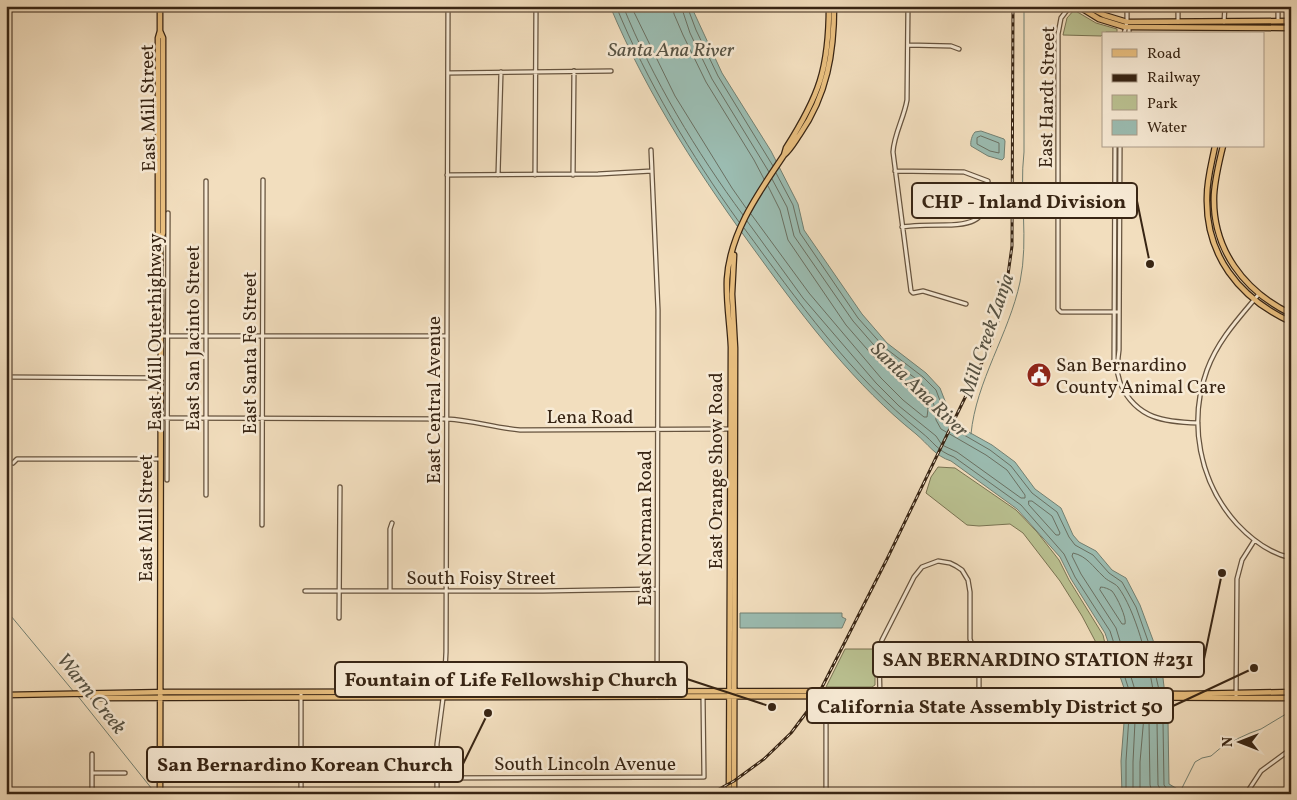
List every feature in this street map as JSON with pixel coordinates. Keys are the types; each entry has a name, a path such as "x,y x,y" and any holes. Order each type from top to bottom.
{"main road":[{"name":"East Mill Street","path":"160,6 160,31 158,38 158,232 160,243 161,336 160,792"},
{"path":"809,116 825,65 829,36 830,6"},
{"path":"809,116 823,89 830,66 834,38 834,6"},
{"path":"1078,6 1099,19 1127,25 1225,31 1291,28"},
{"path":"1087,6 1127,25 1178,22 1291,21"},
{"path":"1271,29 1278,21"},
{"path":"1224,22 1225,31"},
{"name":"East Orange Show Road","path":"731,694 733,390 728,266 749,209 784,155 789,151 809,116"},
{"path":"1215,148 1207,194 1210,232 1225,266 1239,286 1271,312 1291,322"},
{"path":"1223,148 1214,195 1218,230 1224,248 1231,262 1245,281 1259,294 1291,314"},
{"path":"86,695 97,692 130,692 301,698 657,694 704,697 731,694 828,697 880,693"},
{"path":"98,698 99,695 125,695 130,692"},
{"path":"6,695 86,695 98,698 160,694 301,692 880,693 1291,698"},
{"path":"364,698 366,695 388,692"},
{"path":"1169,696 1236,692 1291,692"},
{"path":"729,794 731,694"},
{"path":"731,694 734,794"}],"street":[{"name":"East Central Avenue","path":"437,794 438,744 444,692 447,590 448,6"},
{"path":"535,175 536,6"},
{"path":"908,6 907,100 894,144 895,171 911,291 913,293 923,291 966,304"},
{"name":"East Hardt Street","path":"1070,6 1061,18 1058,34 1059,311 1114,312"},
{"path":"1127,6 1129,32"},
{"path":"1178,6 1178,22"},
{"path":"1224,22 1225,6"},
{"path":"1278,6 1278,21"},
{"path":"1125,32 1127,25"},
{"path":"908,45 951,46 959,49"},
{"path":"573,175 574,71"},
{"path":"448,73 611,71"},
{"path":"498,175 501,72"},
{"path":"1115,148 1114,363 1122,387 1130,400 1140,410 1159,420 1198,422"},
{"path":"1116,368 1119,362 1120,148"},
{"name":"East Norman Road","path":"651,150 658,304 657,694"},
{"path":"448,175 573,175 652,171"},
{"path":"895,171 966,172 988,181 988,196 984,209 978,218 970,224 902,228"},
{"name":"East Santa Fe Street","path":"262,525 263,180"},
{"name":"East San Jacinto Street","path":"206,181 206,495"},
{"name":"East Mill Outerhighway","path":"167,480 168,213"},
{"path":"1259,294 1223,338 1211,360 1200,396 1198,438 1203,464 1214,490 1232,519 1254,541 1275,553 1291,558"},
{"path":"1114,312 1119,312"},
{"path":"161,336 447,336"},
{"path":"6,377 161,378"},
{"name":"Lena Road","path":"160,418 447,419 465,420 500,428 520,430 733,429"},
{"path":"13,463 17,459 161,459"},
{"path":"339,618 340,486"},
{"path":"390,591 390,529 392,523"},
{"path":"1236,698 1237,579 1244,556 1254,541"},
{"path":"880,693 879,652 882,640 914,577 922,567 938,561 950,563 962,570 968,580 970,592 970,638 980,671 979,695"},
{"name":"South Foisy Street","path":"305,591 657,589"},
{"path":"301,692 301,794"},
{"name":"South Lincoln Avenue","path":"437,778 704,777 704,697"},
{"path":"826,794 826,714 828,697"},
{"path":"1246,794 1261,771 1291,749"},
{"path":"92,754 92,794"},
{"path":"262,754 300,754"},
{"path":"92,773 125,773"}],"green space":[{"path":"1074,10 1096,23 1117,29 1117,32 1102,32 1101,36 1063,35 1067,18"},
{"path":"938,467 955,468 1016,510 1037,532 1059,560 1103,635 1108,656 1101,652 1082,616 1060,581 1023,533 1010,524 967,525 926,493 931,477"},
{"path":"845,649 875,649 875,685 872,687 826,687"}],"water":[{"name":"Santa Ana River","path":"610,6 691,6 722,73 771,151 798,204 804,230 862,314 887,343 926,373 940,388 947,406 949,421 992,445 1015,462 1035,489 1061,508 1073,535 1079,542 1096,551 1112,570 1126,578 1140,605 1153,640 1163,678 1168,721 1169,784 1186,794 1122,794 1121,761 1125,710 1124,688 1105,633 1071,579 1060,557 1017,509 951,461 936,453 894,415 852,374 814,329 739,229 678,137 641,73"},
{"path":"981,131 1004,139 1004,158 1002,160 988,156 971,146 974,133"},
{"path":"740,613 842,613 842,617 846,619 842,628 740,628"}],"waterway":[{"name":"Mill Creek Zanja","path":"971,434 979,395 1015,301 1023,266 1024,6"},
{"name":"Warm Creek","path":"6,610 74,692"},
{"name":"Warm Creek","path":"77,695 156,794"},
{"path":"1181,790 1195,762 1211,756 1224,745 1261,729 1291,711"}],"railway":[{"path":"710,794 734,781 764,759 791,733 815,701 887,559 989,348 1006,289 1012,246 1013,6"}],"place":[{"name":"CHP - Inland Division","path":"1150,264"},
{"name":"San Bernardino County Animal Care","path":"1039,375"},
{"name":"SAN BERNARDINO STATION #231","path":"1222,573"},
{"name":"California State Assembly District 50","path":"1254,668"},
{"name":"Fountain of Life Fellowship Church","path":"772,707"},
{"name":"San Bernardino Korean Church","path":"488,713"}]}
